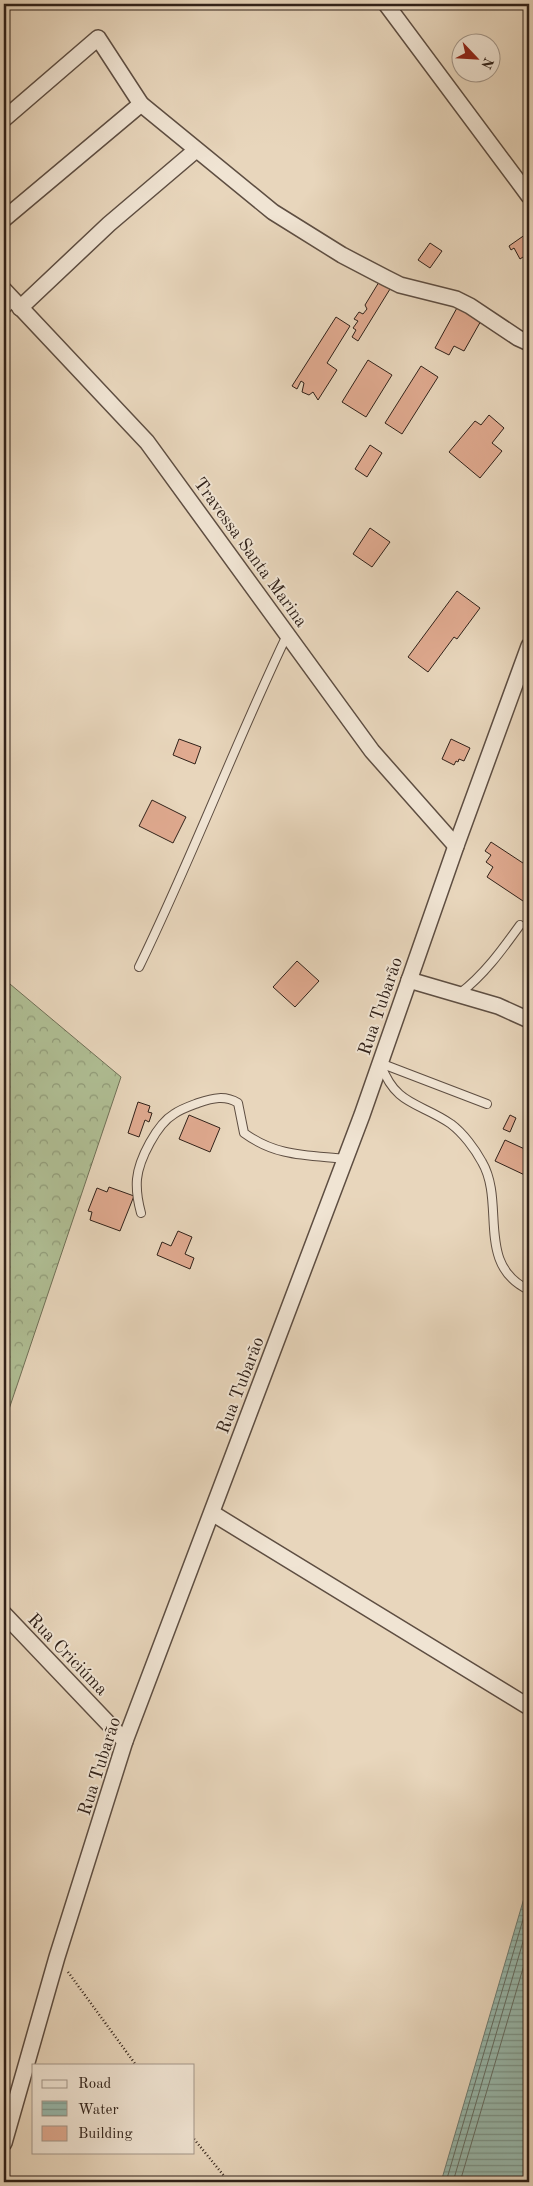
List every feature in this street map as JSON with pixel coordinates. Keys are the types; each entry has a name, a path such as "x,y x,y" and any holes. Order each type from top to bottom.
{"street":[{"path":"386,4 529,196"},
{"path":"4,118 98,38 142,104 272,212 342,255 400,285 456,299 470,306 518,338 529,342"},
{"path":"4,219 142,104"},
{"path":"10,303 109,224 196,150"},
{"name":"Travessa Santa Marina","path":"10,303 147,442 372,751 456,846"},
{"name":"Rua Tubarão","path":"4,2144 57,1957 125,1741 346,1158 529,646"},
{"path":"409,980 498,1006 529,1020"},
{"path":"212,1513 529,1707"},
{"name":"Rua Criciúma","path":"4,1614 125,1741"}],"lane":[{"path":"139,967 177,887 287,635"},
{"path":"459,994 474,982 520,925"},
{"path":"380,1063 487,1104"},
{"path":"380,1063 386,1079 400,1097 453,1126 482,1160 490,1176 498,1254 506,1274 518,1285 529,1290"},
{"path":"141,1213 137,1197 137,1178 142,1160 159,1128 173,1114 215,1098 230,1098 238,1103 244,1133 267,1147 283,1153 346,1158"}],"path":[{"path":"57,1957 135,2064"},
{"path":"195,2140 229,2182"}],"green space":[{"path":"4,979 121,1077 4,1424"}],"water":[{"path":"529,1881 529,2182 441,2182"}],"building":[{"path":"529,232 529,253 520,259 514,248 511,250 509,246"},
{"path":"430,243 442,251 430,268 418,260"},
{"path":"379,282 390,289 358,341 352,337 356,330 353,328 358,321 354,319 359,312 363,314 367,309 365,305"},
{"path":"458,306 482,319 464,351 454,346 449,355 435,348"},
{"path":"336,317 350,326 327,363 337,370 318,400 313,392 309,395 302,392 304,383 301,381 297,389 292,386"},
{"path":"368,360 392,375 366,417 342,402"},
{"path":"421,366 438,377 402,434 385,423"},
{"path":"489,415 504,428 492,443 502,451 480,478 449,452 475,421 481,425"},
{"path":"370,445 382,453 367,477 355,469"},
{"path":"370,528 390,542 372,567 353,554"},
{"path":"457,591 480,608 457,639 454,637 428,672 408,657"},
{"path":"179,739 201,747 195,764 173,755"},
{"path":"451,739 470,748 464,761 459,759 454,765 442,759"},
{"path":"152,800 186,817 173,843 139,826"},
{"path":"491,842 529,867 529,905 487,877 493,867 486,862 491,855 485,851"},
{"path":"297,961 319,981 295,1007 273,987"},
{"path":"138,1102 150,1106 148,1112 152,1113 149,1122 145,1120 139,1137 128,1133"},
{"path":"189,1115 220,1128 210,1152 179,1139"},
{"path":"510,1115 516,1118 510,1132 503,1129"},
{"path":"505,1140 529,1151 529,1177 495,1161"},
{"path":"109,1187 134,1196 120,1231 90,1220 92,1212 88,1211 97,1188 107,1192"},
{"path":"178,1231 192,1237 185,1254 194,1258 190,1269 157,1255 162,1242 171,1246"}]}
